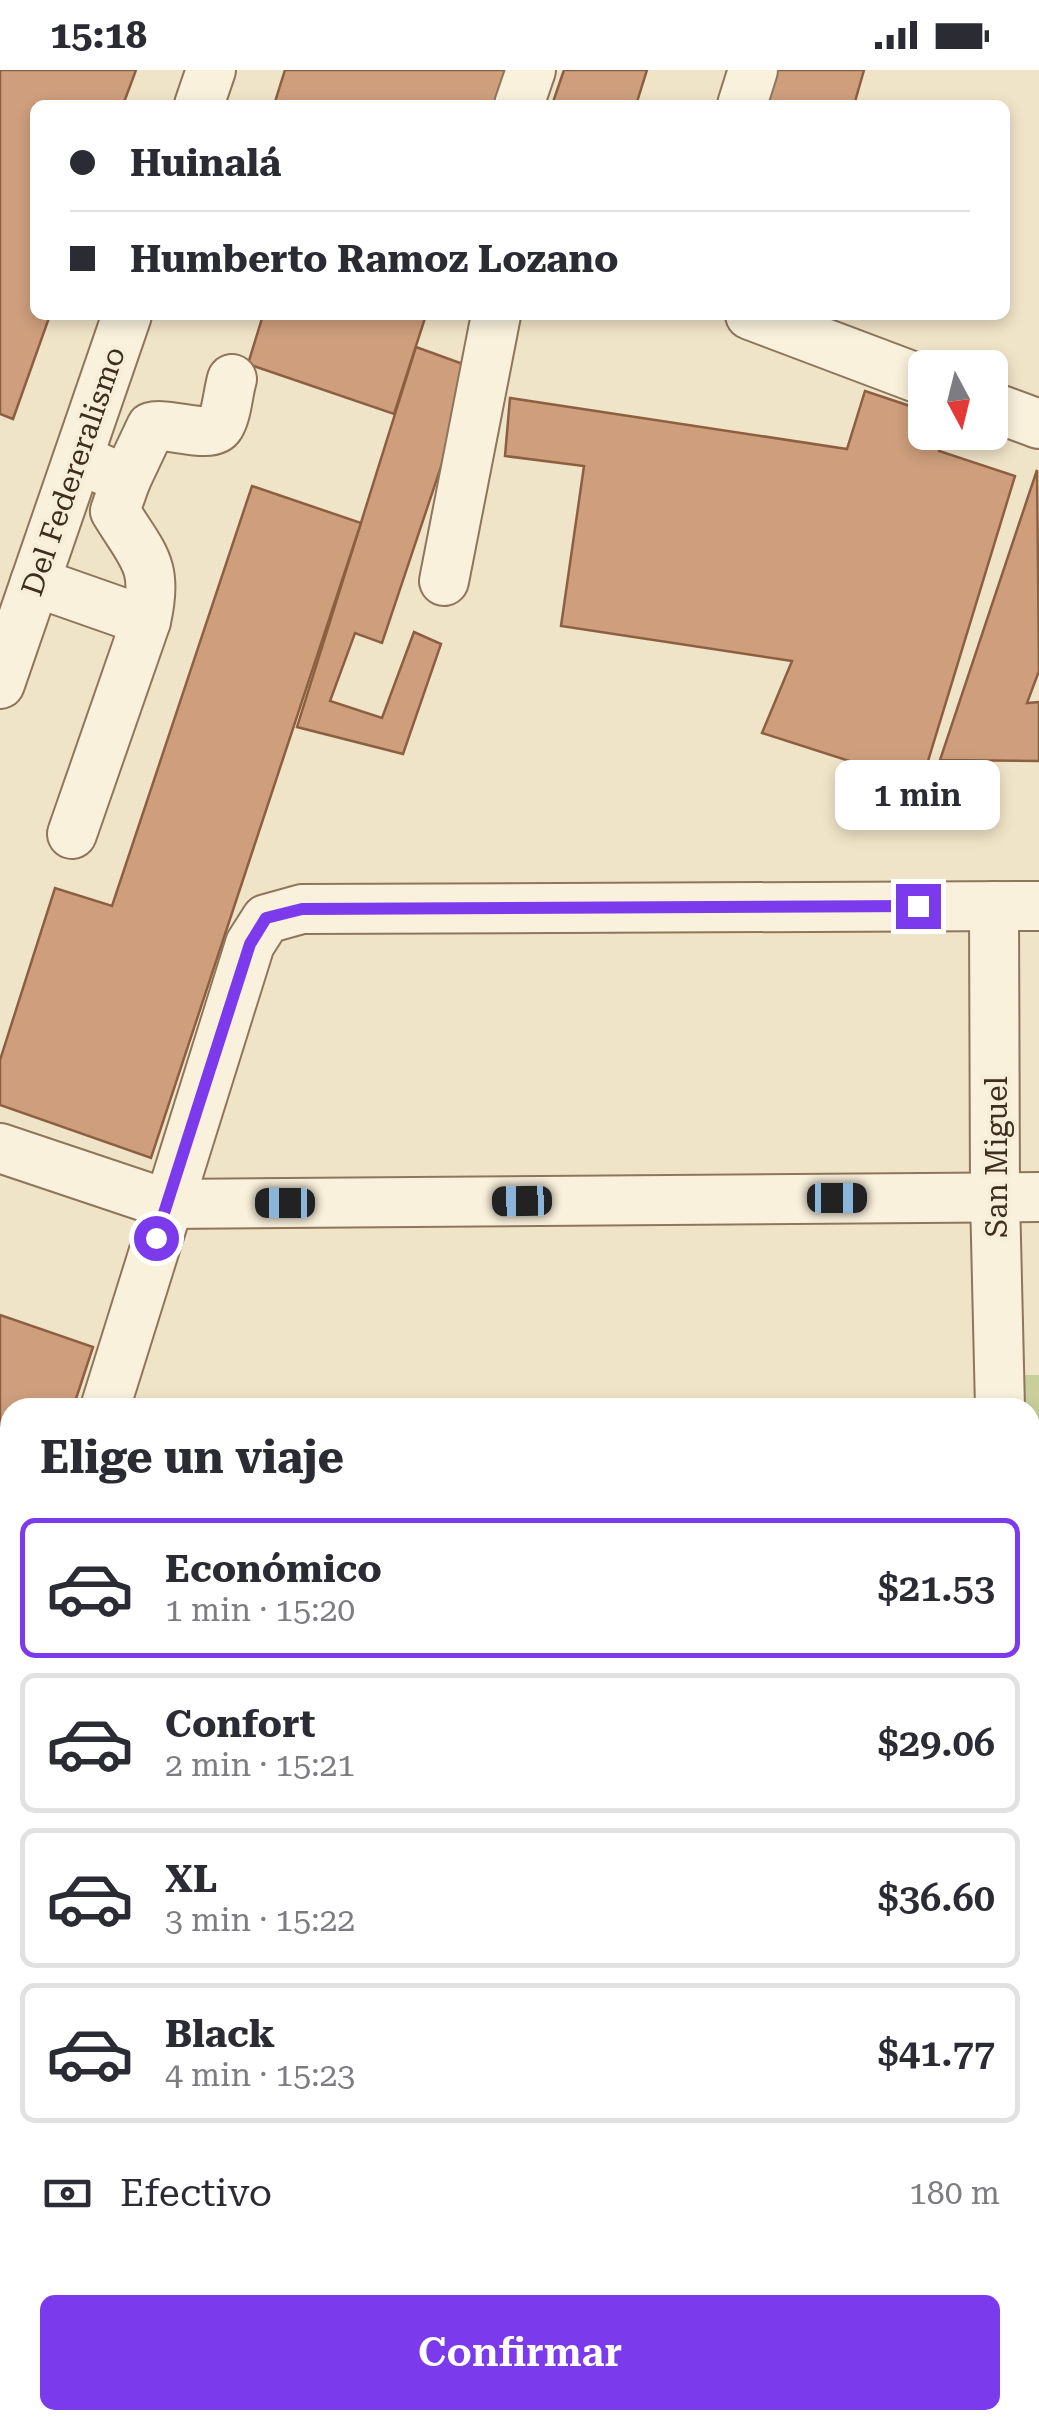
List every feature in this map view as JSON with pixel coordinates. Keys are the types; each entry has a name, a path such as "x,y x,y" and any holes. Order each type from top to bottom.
{"street":[{"path":"200,100 210,70"},
{"path":"520,100 531,70"},
{"path":"743,100 752,70"},
{"name":"Del Federeralismo","path":"0,684 125,320"},
{"path":"444,581 495,320"},
{"path":"763,320 908,375"},
{"path":"72,834 146,621 152,578 115,511 151,427 161,424 206,432 220,425 232,378"},
{"path":"1008,413 1039,424"},
{"path":"77,461 126,480"},
{"path":"35,582 146,621"},
{"path":"107,1398 250,944 266,918 302,909 1017,906"},
{"name":"San Miguel","path":"1001,1398 1017,1197 1017,906"},
{"path":"0,1148 167,1204 1017,1197"}],"green space":[{"path":"999,1375 1039,1375 1039,1398 1000,1398"}],"building":[{"path":"0,70 136,70 125,100 30,100 30,320 48,320 13,419 0,414"},
{"path":"285,70 506,70 497,100 276,100"},
{"path":"564,70 647,70 638,100 554,100"},
{"path":"764,70 864,70 855,100 755,100"},
{"path":"261,320 424,320 394,414 248,364"},
{"path":"416,347 474,368 382,643 355,633 330,701 382,718 414,632 441,644 403,754 297,727"},
{"path":"865,391 908,405 908,450 939,450 1015,476 921,784 762,733 792,661 561,626 584,466 505,456 510,398 847,449"},
{"path":"1037,470 1039,671 1027,703 1039,702 1039,761 940,760"},
{"path":"252,486 361,523 151,1158 0,1105 0,1060 55,888 112,906"},
{"path":"0,1315 93,1347 76,1398 0,1398"}],"route":[{"path":"156,1238 250,944 266,918 302,909 918,906"}]}
